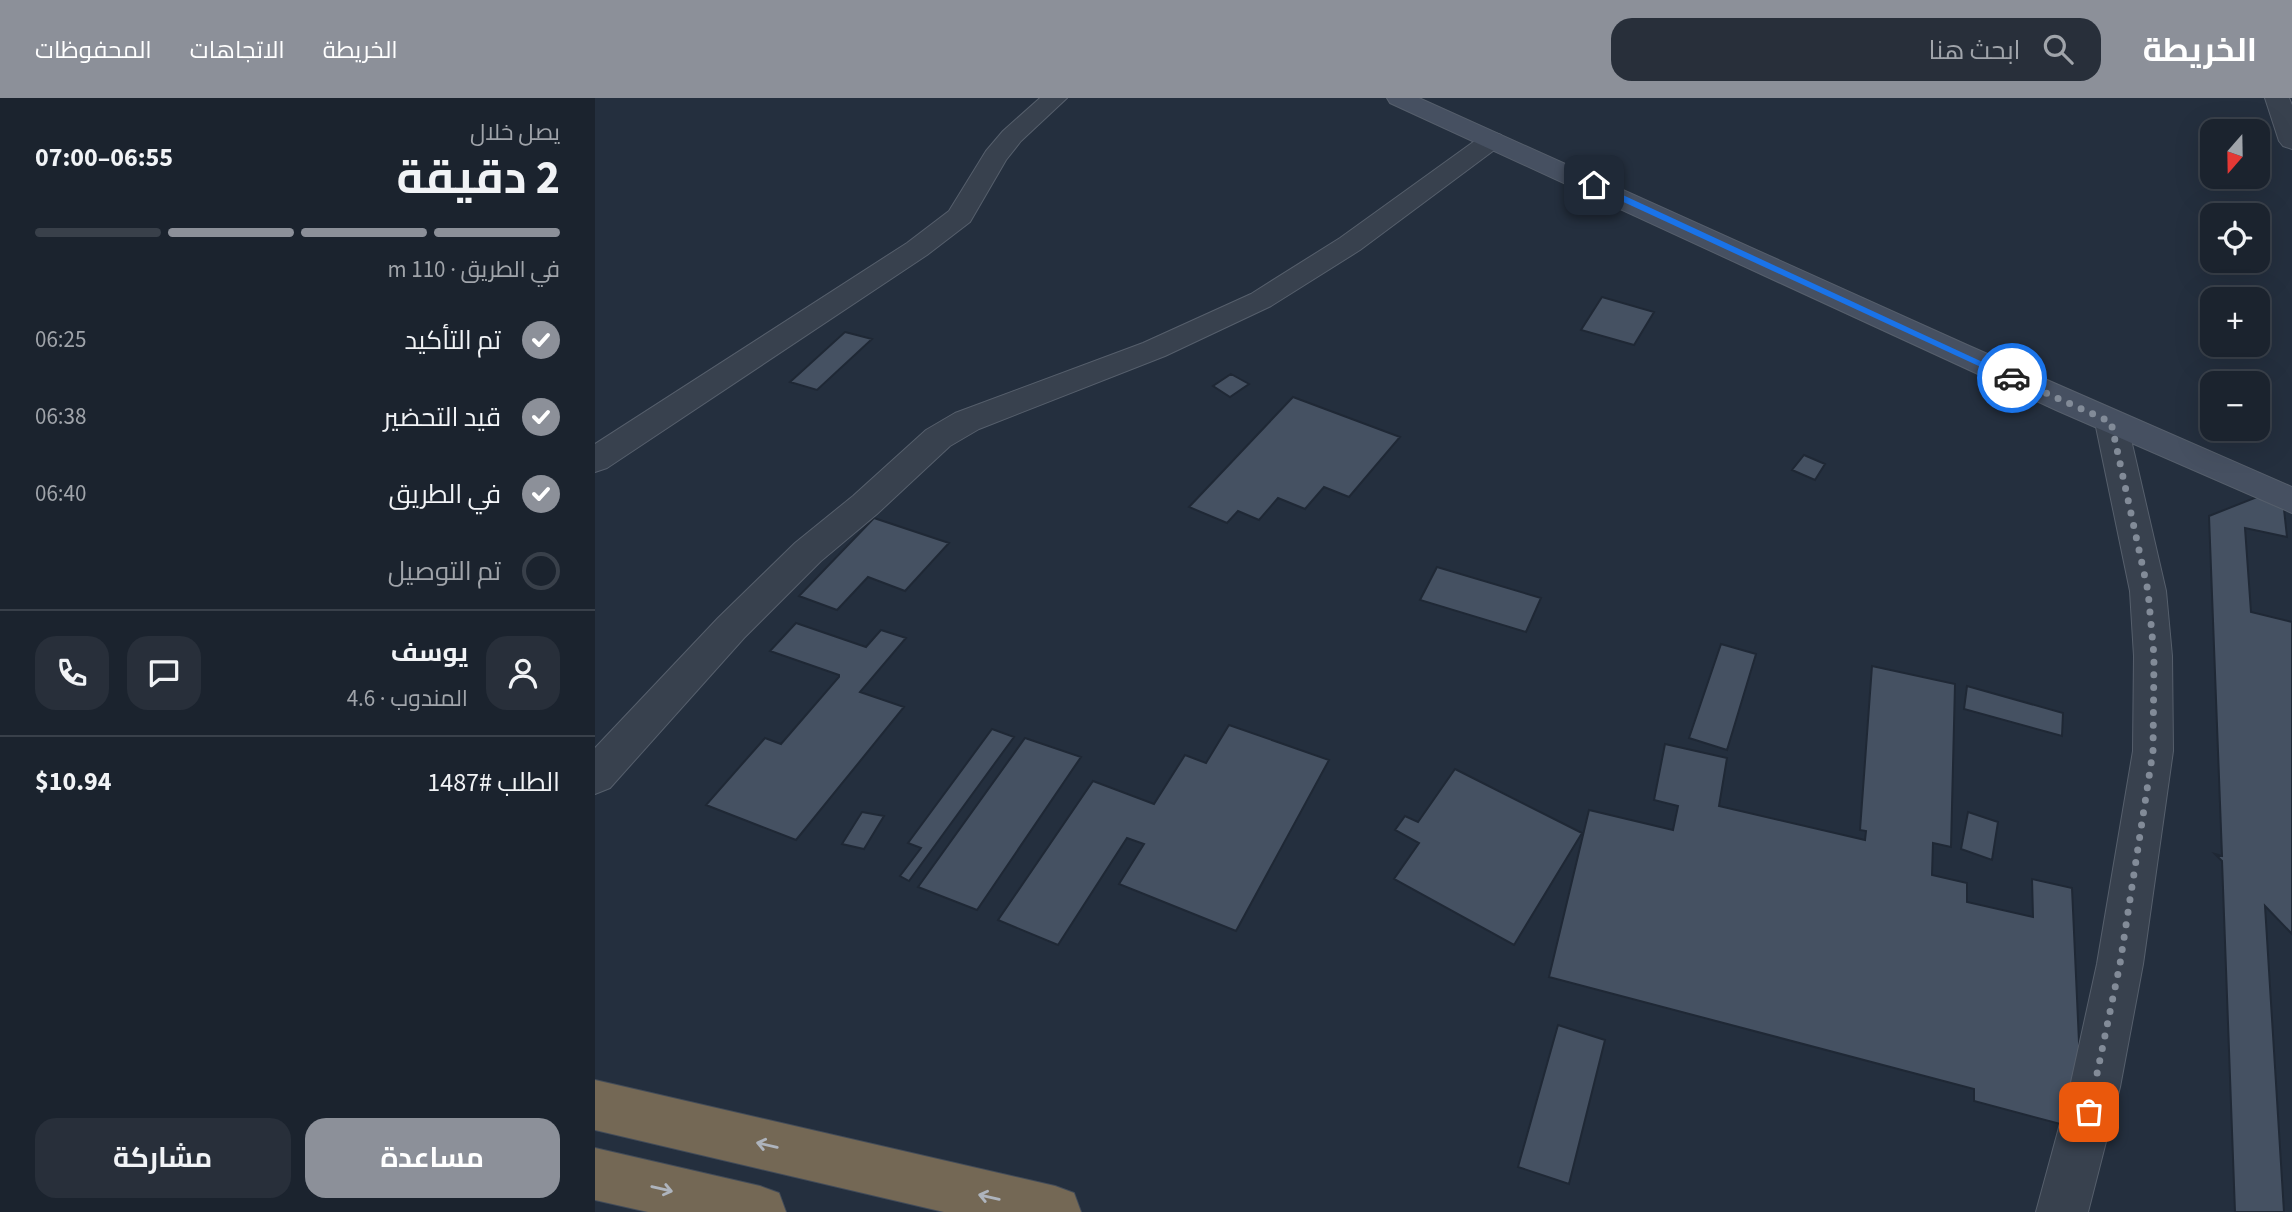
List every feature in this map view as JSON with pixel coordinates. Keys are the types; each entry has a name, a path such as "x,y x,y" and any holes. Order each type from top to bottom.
{"highway":[{"path":"595,1105 1055,1212"},
{"path":"595,1174 760,1212"}],"street":[{"path":"595,460 917,249 960,216 1012,135 1055,98"},
{"path":"1399,98 2111,422 2292,501"},
{"path":"2283,106 2292,141"},
{"path":"595,776 731,628 808,552 865,505 938,438 967,421 1195,331 1261,300 1372,228 1492,140"},
{"path":"2062,1212 2095,1087 2120,964 2153,751 2154,656 2148,591 2111,422"}],"building":[{"path":"1602,297 1654,312 1634,345 1581,330"},
{"path":"845,332 872,339 817,390 790,382"},
{"path":"1231,374 1249,384 1230,397 1213,386"},
{"path":"1293,397 1400,437 1349,497 1324,487 1305,509 1278,498 1259,520 1238,511 1227,523 1189,507"},
{"path":"1804,455 1825,464 1815,480 1792,470"},
{"path":"2262,495 2283,500 2287,537 2245,528 2251,612 2292,622 2292,934 2265,906 2284,1212 2235,1212 2222,861 2215,854 2222,856 2209,516"},
{"path":"874,518 949,543 905,591 868,577 837,610 799,596"},
{"path":"1437,567 1541,598 1526,632 1420,600"},
{"path":"796,623 866,647 881,630 906,638 860,692 904,707 796,840 706,805 765,738 781,744 839,677 770,651"},
{"path":"1721,644 1756,654 1727,750 1689,738"},
{"path":"1872,666 1955,684 1951,847 1933,843 1932,875 1967,883 1967,902 2033,917 2032,879 2072,888 2083,1130 1974,1101 1974,1089 1549,977 1589,810 1673,830 1678,806 1654,800 1665,744 1727,758 1719,806 1865,840 1866,831 1860,830"},
{"path":"1967,686 2063,713 2062,736 1964,709"},
{"path":"1229,725 1329,760 1236,931 1119,884 1144,844 1127,838 1058,945 998,920 1093,781 1154,804 1185,755 1206,763"},
{"path":"992,729 1014,737 909,881 900,876 921,848 908,843"},
{"path":"1025,738 1081,757 977,910 918,887"},
{"path":"1455,769 1582,833 1514,945 1394,879 1419,843 1395,830 1405,816 1418,822"},
{"path":"862,812 884,816 864,849 842,844"},
{"path":"1968,812 1998,822 1992,860 1961,849"},
{"path":"1558,1025 1605,1040 1569,1184 1518,1167"}],"way so far":[{"path":"2012,378 2111,422 2148,591 2154,656 2153,751 2120,964 2089,1112"}],"route":[{"path":"1594,185 1842,302 2012,378"}]}
